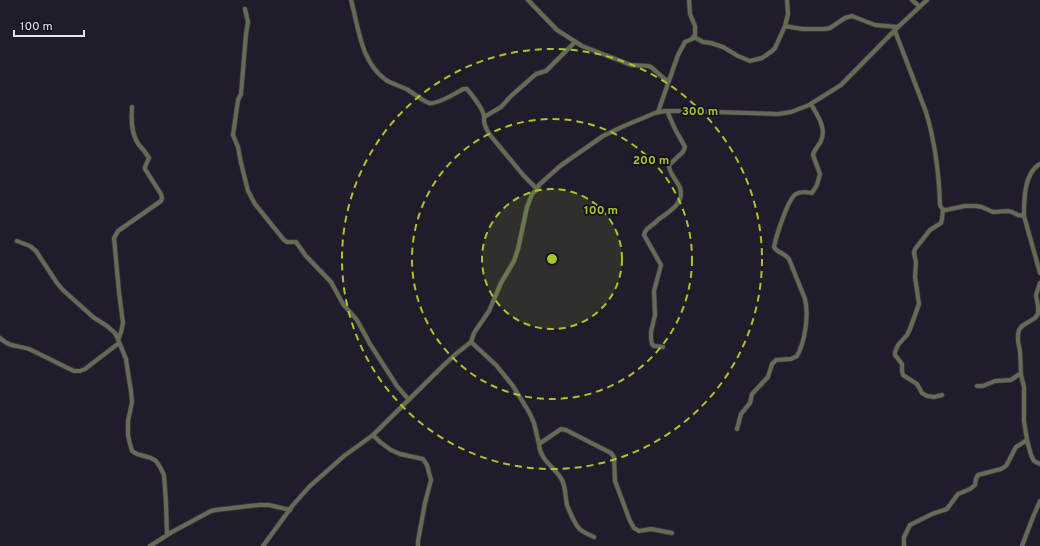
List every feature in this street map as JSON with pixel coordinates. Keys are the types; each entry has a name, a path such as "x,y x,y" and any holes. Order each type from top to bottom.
{"street":[{"path":"351,0 363,49 369,62 378,73 387,81 402,86 418,98 430,103 440,101 463,89 467,89 474,98 484,117 486,128 490,135 524,176 537,189"},
{"path":"528,0 557,30 575,42 589,50 626,64 651,67 668,82"},
{"path":"689,0 690,14 695,30 695,34 692,39"},
{"path":"658,112 668,82 685,42 694,38 723,47 750,61 762,58 772,51 785,26 788,14 787,0"},
{"path":"912,0 920,7"},
{"path":"263,546 310,486 344,456 373,435 444,364 471,342 474,333 489,311 501,283 514,261 532,194 539,185 560,166 603,136 658,112 778,114 791,112 810,104 841,85 927,0"},
{"path":"245,9 248,22 241,94 238,100 233,134 238,147 248,191 255,204 284,240 287,242 296,242 306,256 331,282 344,304 357,320 370,344 397,386 409,400"},
{"path":"785,26 802,29 825,29 830,28 845,18 852,16 875,25 896,29"},
{"path":"896,29 930,124 937,164 940,205 943,210 941,223 930,230 915,249 915,277 919,304 907,335 894,352 902,364 903,375 917,384 922,393 927,396 934,397 942,395"},
{"path":"484,117 501,107 536,74 546,71 575,42"},
{"path":"737,429 741,414 750,404 752,394 768,378 772,364 776,360 791,359 797,356 802,346 806,320 805,299 789,259 777,251 774,247 790,200 799,192 812,193 817,186 820,174 813,155 823,134 819,119 810,104"},
{"path":"0,338 6,344 27,349 74,371 80,371 85,368 118,342 123,323 114,238 118,231 161,201 162,198 145,169 149,158 133,135 132,107"},
{"path":"663,348 654,346 651,342 651,332 656,315 654,291 661,265 644,235 647,229 676,207 680,199 680,189 668,167 683,152 685,147 667,111"},
{"path":"1040,164 1032,170 1025,190 1024,216 1040,273"},
{"path":"943,210 971,205 979,206 993,212 1008,211 1024,216"},
{"path":"17,241 30,246 36,251 57,284 93,318 107,326 114,334 126,359 131,391 132,402 128,422 128,435 132,451 156,461 164,475 166,535"},
{"path":"1040,283 1036,295 1038,314 1035,318 1022,326 1018,335 1021,373 1024,388 1024,421 1027,440 1034,461 1040,464"},
{"path":"471,342 496,365 513,386 534,423 539,450 542,456 562,482 566,492 568,506 578,527 594,537"},
{"path":"977,386 983,386 995,381 1010,380 1021,373"},
{"path":"539,444 561,429 566,430 611,453 614,457 615,481 634,528 639,531 651,529 672,533"},
{"path":"373,435 391,450 400,454 423,459 427,465 431,480 425,503 418,546"},
{"path":"904,546 904,537 910,525 932,514 947,509 958,494 975,485 978,475 1001,469 1006,466 1016,447 1027,440"},
{"path":"1022,546 1040,501"},
{"path":"150,546 157,544 166,535 215,510 269,505 290,510"}]}
